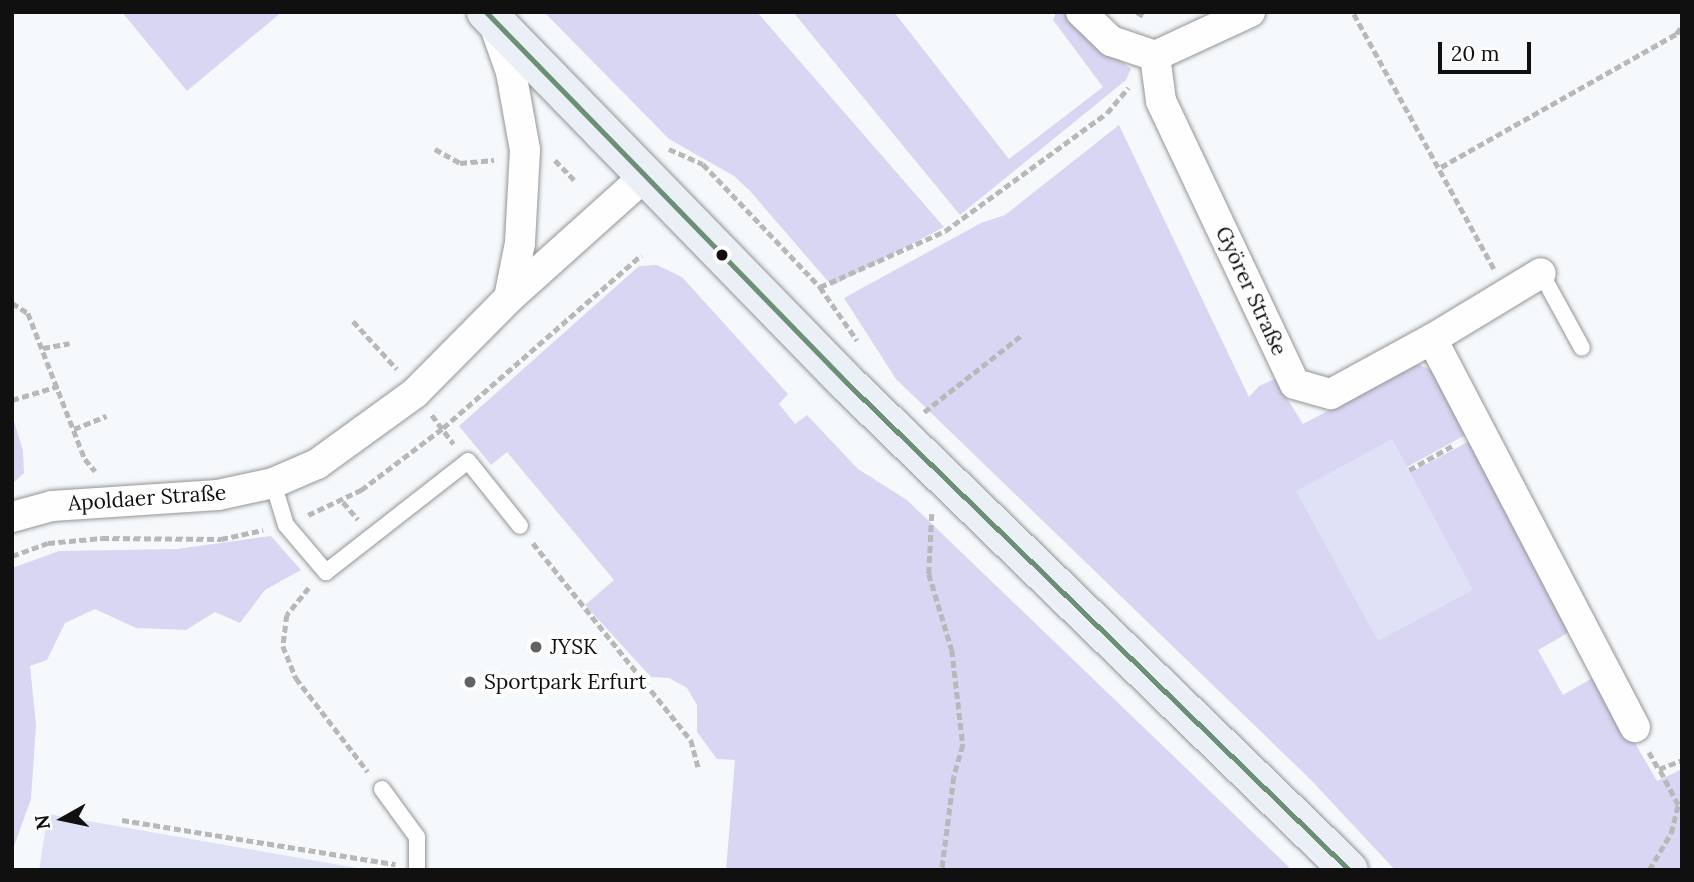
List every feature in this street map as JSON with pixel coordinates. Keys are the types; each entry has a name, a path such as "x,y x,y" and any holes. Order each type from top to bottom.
{"main road":[{"path":"490,16 652,160 847,383 1349,870"}],"street":[{"path":"1081,12 1111,41 1155,56 1250,12"},
{"path":"490,16 512,72 525,150 520,243 509,298"},
{"name":"Györer Straße","path":"1155,56 1161,101 1295,384 1331,394 1432,339 1541,273"},
{"name":"Apoldaer Straße","path":"12,517 52,506 218,495 273,484 317,464 381,422 652,160"},
{"path":"1432,339 1635,727"}],"lane":[{"path":"1541,273 1581,348"},
{"path":"273,484 286,524 326,572 468,461 520,526"},
{"path":"382,789 417,837 417,869"}],"path":[{"path":"1137,12 1144,16"},
{"path":"1354,14 1441,167 1507,294"},
{"path":"1441,167 1676,34 1682,26"},
{"path":"652,160 703,164 820,287 945,231 1107,113 1155,56"},
{"path":"435,149 460,163 500,159"},
{"path":"548,152 576,182"},
{"path":"12,303 28,313 74,429 94,471"},
{"path":"920,415 1023,334"},
{"path":"43,348 70,343"},
{"path":"12,400 58,386"},
{"path":"74,429 107,416"},
{"path":"1409,470 1479,431"},
{"path":"933,512 928,524 929,574 951,650 963,745 954,777 942,870"},
{"path":"520,526 691,740 698,767"},
{"path":"326,572 288,615 283,646 296,678 382,789"},
{"path":"1659,769 1682,812"},
{"path":"1648,870 1671,833 1678,805"},
{"path":"122,820 417,869"}],"shaded area":[{"path":"122,12 282,12 187,91"},
{"path":"544,12 757,12 944,227 832,286 750,191 734,176 669,139"},
{"path":"793,12 894,12 1009,159 1103,87 1053,20 1056,12 1075,12 1100,45 1131,69 1126,80 960,215"},
{"path":"1119,125 1249,397 1259,386 1275,379 1303,424 1417,364 1437,372 1471,432 1407,467 1392,440 1473,590 1410,473 1475,438 1573,630 1538,650 1563,695 1596,676 1657,781 1682,769 1682,870 1395,870 1311,780 896,379 844,298 981,223 1005,215"},
{"path":"657,265 682,277 788,394 779,404 795,424 807,415 858,469 907,500 1292,870 726,870 735,760 717,759 697,732 697,705 687,688 669,678 651,677 585,605 614,580 507,452 491,465 459,426 639,266"},
{"path":"12,414 23,451 24,473 12,484"},
{"path":"1392,439 1473,590 1378,641 1296,491"},
{"path":"271,536 301,570 265,590 240,623 215,612 186,630 136,628 95,609 65,623 47,660 30,666 36,725 31,799 12,852 12,568 59,551 177,549"},
{"path":"48,814 214,843 369,870 39,870"}],"transit line":[{"path":"486,12 847,383 1349,870"}],"place":[{"name":"JYSK","path":"536,647"},
{"name":"Sportpark Erfurt","path":"470,682"}]}
